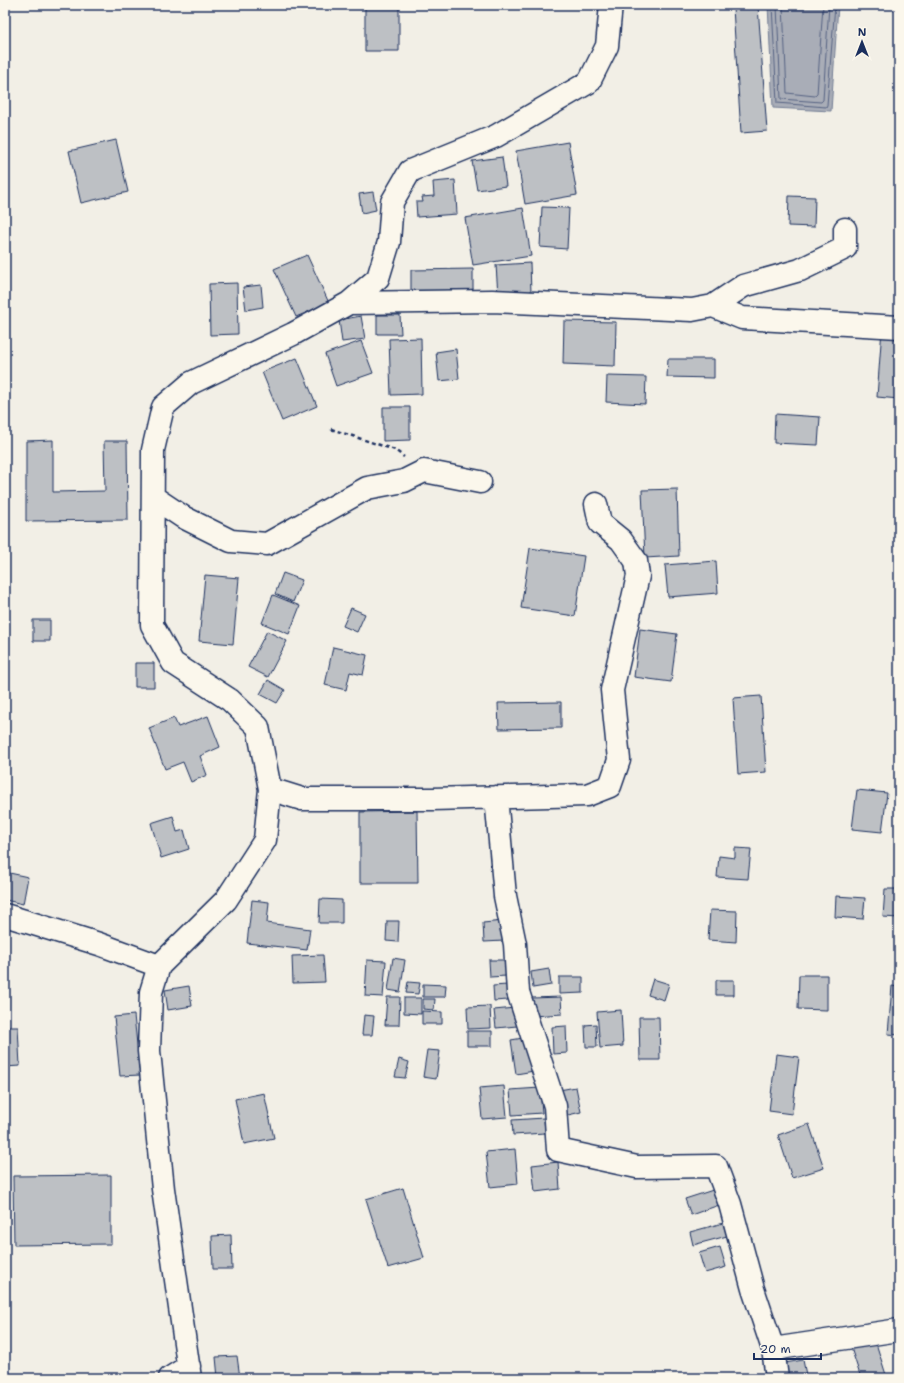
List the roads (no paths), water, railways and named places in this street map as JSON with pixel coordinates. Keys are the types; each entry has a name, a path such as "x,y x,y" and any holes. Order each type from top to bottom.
{"street":[{"path":"170,1378 189,1372 163,1189 149,1051 151,992 159,966 226,900 265,840 270,788 258,727 230,700 173,663 152,625 153,450 163,407 191,383 293,334 349,303 378,278 389,242 392,202 410,171 496,136 588,82 607,46 611,5"},
{"path":"349,303 492,302 692,310 713,306 744,286 800,270 840,251 845,248 845,229"},
{"path":"713,306 742,318 899,327"},
{"path":"152,497 183,517 231,540 267,544 368,488 404,481 424,471 480,482"},
{"path":"270,788 302,799 587,795 610,786 619,760 612,690 638,576 636,561 621,540 600,523 596,504"},
{"path":"496,797 505,896 515,944 518,992 555,1106 558,1150 637,1166 716,1166 730,1204 753,1289 774,1349 777,1378"},
{"path":"5,915 99,944 159,966"},
{"path":"774,1349 899,1330"}],"water":[{"path":"768,5 838,5 831,111 773,108"}]}
